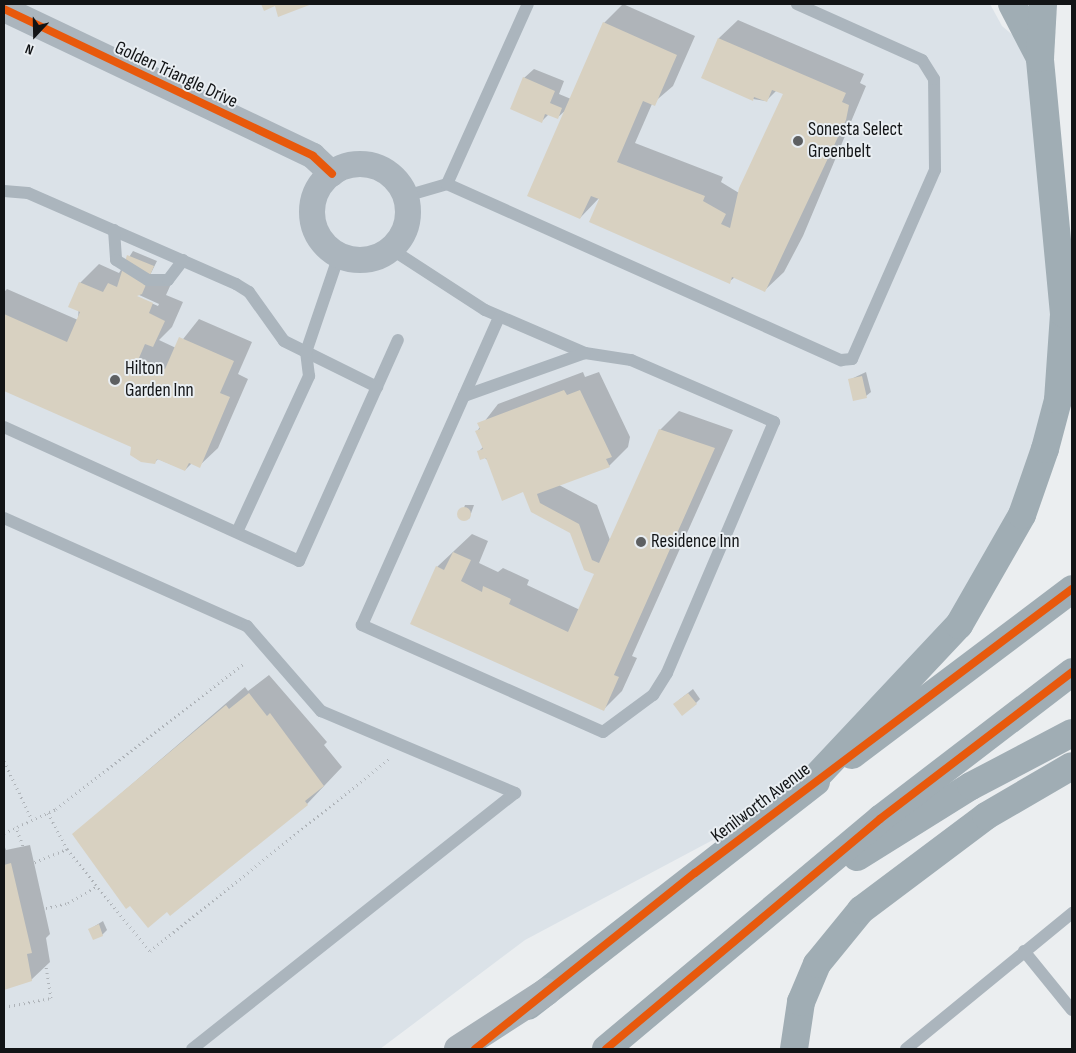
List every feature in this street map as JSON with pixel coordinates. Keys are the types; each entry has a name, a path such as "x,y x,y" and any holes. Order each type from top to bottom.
{"highway":[{"path":"458,1049 546,992"}],"main road":[{"path":"1012,4 1040,58"},
{"path":"801,793 960,625 1022,515 1045,449 1058,400 1064,314 1040,58 1043,4"},
{"name":"Kenilworth Avenue","path":"475,1049 801,793 1072,588"},
{"path":"606,1049 769,912 1072,672"},
{"path":"769,912 971,786 1072,734"},
{"path":"794,1049 801,1002 817,964 862,910 986,816 1072,766"}],"street":[{"name":"Golden Triangle Drive","path":"6,11 313,156 332,174"},
{"path":"358,164 378,167 399,182 406,196 406,230 391,249 362,261 339,255 326,246 312,218 315,195 332,174 358,164"}],"lane":[{"path":"447,184 528,4"},
{"path":"406,196 447,184 841,360 852,359 935,170 934,79 922,60 797,4"},
{"path":"4,191 18,189 183,260 249,292 284,341 377,387"},
{"path":"114,230 116,260 148,280 168,280 183,260"},
{"path":"391,249 499,317 585,353 631,360 774,422 667,673 653,694 603,732 362,625 499,317"},
{"path":"237,532 309,376 306,352 339,255"},
{"path":"4,427 299,560 398,340"},
{"path":"464,396 585,353"},
{"path":"4,519 247,626 321,711 515,793 192,1049"},
{"path":"906,1049 1072,913"},
{"path":"1024,951 1072,1010"}],"path":[{"path":"4,832 48,813 144,744 243,664"},
{"path":"48,813 67,849 150,951 388,762 396,743"},
{"path":"4,760 32,820"},
{"path":"4,1008 51,998 30,864 16,827"},
{"path":"30,864 67,849"},
{"path":"36,910 68,903 97,886"}],"shaded area":[{"path":"4,4 990,4 1002,26 1040,58 1058,400 979,595 801,793 525,940 380,1049 4,1049"}],"building":[{"path":"261,4 312,4 278,17 275,6 264,11"},
{"name":"Sonesta Select Greenbelt","path":"603,22 677,55 655,106 643,101 617,162 705,196 703,201 726,214 721,224 730,228 739,188 783,94 772,90 767,102 754,97 753,101 701,78 718,38 846,93 842,102 849,105 846,120 765,292 732,277 730,284 589,222 599,199 591,196 580,219 527,196"},
{"path":"523,77 555,91 550,103 562,108 558,119 545,114 542,123 510,109"},
{"name":"Hilton Garden Inn","path":"127,255 154,266 142,294 137,296 153,303 149,313 165,321 153,347 145,344 139,358 165,369 179,337 234,361 220,393 230,397 200,468 189,463 185,471 157,459 155,464 141,462 130,455 131,447 4,391 4,314 67,342 80,312 68,307 79,282 103,292 108,283 117,287"},
{"path":"862,376 867,398 853,401 848,379"},
{"name":"Residence Inn","path":"564,390 567,395 580,390 612,457 606,459 610,467 537,494 540,503 579,524 592,560 599,563 659,429 715,448 614,675 619,677 604,711 410,624 436,566 444,570 453,552 471,560 461,581 482,592 483,586 511,599 509,604 568,632 594,574 584,570 570,533 531,512 523,492 502,501 486,458 480,460 477,451 483,449 475,431 480,429 477,423"},
{"path":"464,507 469,509 471,514 469,519 464,521 459,519 457,514 459,509"},
{"path":"249,693 267,716 270,713 324,786 305,801 308,805 170,916 167,912 148,928 130,906 126,909 72,834 226,705 229,709"},
{"path":"688,693 697,704 682,716 673,704"},
{"path":"11,863 32,953 27,954 32,981 4,990 4,865"},
{"path":"99,924 103,936 93,940 88,929"}],"cycle path":[{"path":"4,9 313,156 332,174"},
{"path":"475,1049 695,873 1072,589"},
{"path":"606,1049 880,819 1072,672"}],"place":[{"name":"Sonesta Select Greenbelt","path":"798,141"},
{"name":"Hilton Garden Inn","path":"115,380"},
{"name":"Residence Inn","path":"641,542"}]}
